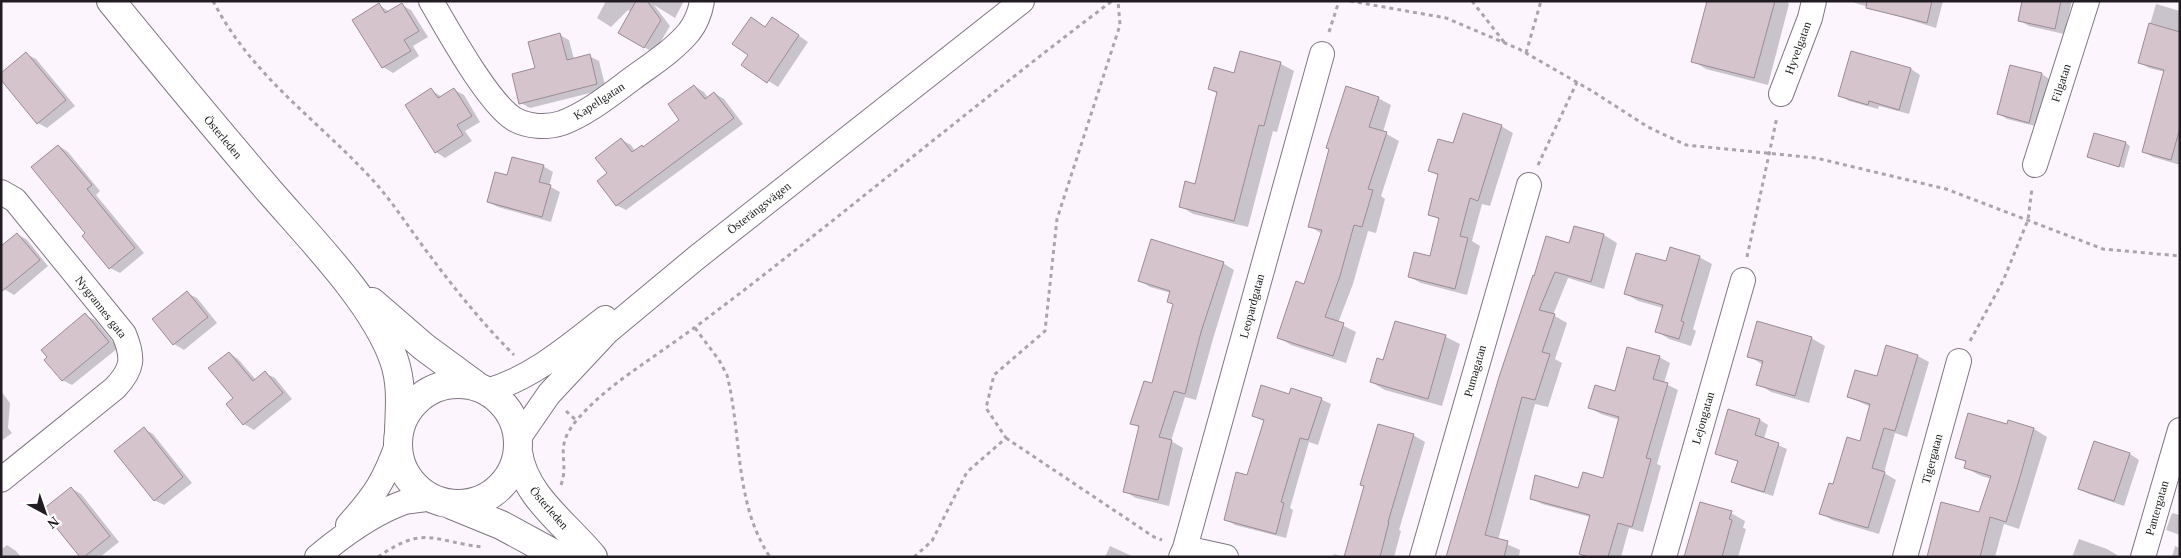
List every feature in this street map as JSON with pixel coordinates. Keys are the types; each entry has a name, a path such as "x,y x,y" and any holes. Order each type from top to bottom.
{"main road":[{"name":"Österleden","path":"112,1 218,131 338,270 370,316 393,358 401,387 398,436 400,462 416,487 439,501 484,517 513,531 560,557"},
{"name":"Österleden","path":"338,270 424,347 506,407 514,422 520,467 528,482 543,504 593,557"},
{"path":"398,436 408,410 424,394 452,384 482,389"},
{"path":"439,501 468,504 479,501 498,490 511,473 518,445"}],"street":[{"name":"Kapellgatan","path":"431,1 478,77 505,112 515,120 529,125 544,126 560,123 580,115 661,58 689,32 696,20 702,1"},
{"name":"Österängsvägen","path":"482,389 508,384 531,373 600,322 1003,1"},
{"name":"Österängsvägen","path":"518,445 549,394 607,332 696,258 1022,1"},
{"name":"Hyvelgatan","path":"1782,94 1810,18 1814,1"},
{"name":"Filgatan","path":"2035,165 2087,1"},
{"name":"Leopardgatan","path":"1183,552 1322,54"},
{"name":"Pumagatan","path":"1422,557 1529,185"},
{"name":"Nygrannes gata","path":"1,192 15,200 33,222 124,334 131,352 130,366 125,378 116,388 1,480"},
{"name":"Lejongatan","path":"1664,557 1743,280"},
{"name":"Tigergatan","path":"1905,557 1959,361"},
{"name":"Pantergatan","path":"2144,557 2180,430"},
{"path":"324,551 378,489 389,469 398,436"},
{"path":"324,551 386,510 407,502 439,501"},
{"path":"1183,552 1226,557"}],"path":[{"path":"213,1 236,40 266,77 369,176 488,329 531,373"},
{"path":"543,504 553,497 562,483 564,442 576,421 616,384 695,328 1112,1"},
{"path":"1118,1 1120,25 1057,219 1046,331 994,375 986,408 1006,438 1154,537 1183,552"},
{"path":"1322,54 1339,1"},
{"path":"1350,1 1446,18 1505,43 1577,82 1648,127 1686,145 1816,158 1946,189 2103,249 2180,256"},
{"path":"1472,1 1505,43"},
{"path":"1526,53 1541,1"},
{"path":"1529,185 1577,82"},
{"path":"1743,280 1782,94"},
{"path":"1959,361 2003,281 2028,220 2035,165"},
{"path":"695,328 719,360 727,375 746,502 752,524 770,557"},
{"path":"549,394 576,421"},
{"path":"914,557 932,541 967,472 1006,438"},
{"path":"378,557 408,540 426,536 484,547 494,544 513,531"}],"building":[{"path":"636,1 647,1 661,20 644,48 618,33"},
{"path":"1707,1 1775,1 1754,78 1691,62"},
{"path":"1867,1 1932,1 1927,23 1866,8"},
{"path":"2022,1 2061,1 2055,29 2018,21"},
{"path":"379,3 385,13 402,3 419,31 404,40 411,51 382,68 352,20"},
{"path":"751,17 765,27 772,17 799,35 767,83 741,65 748,55 732,44"},
{"path":"2149,23 2180,32 2180,128 2171,160 2142,152 2164,70 2138,63"},
{"path":"560,33 567,60 590,54 597,84 519,104 512,74 535,68 528,42"},
{"path":"1240,51 1281,62 1264,126 1259,125 1234,221 1179,207 1185,181 1195,184 1217,92 1208,89 1214,67 1234,73"},
{"path":"1851,51 1911,68 1899,110 1869,101 1868,105 1838,96"},
{"path":"26,52 66,100 37,124 1,80 1,73"},
{"path":"2010,65 2042,73 2029,123 1997,114"},
{"path":"694,85 705,99 714,92 734,118 616,206 597,181 607,173 595,158 621,138 632,152 642,145 643,147 679,120 668,104"},
{"path":"1346,86 1379,97 1369,127 1387,132 1368,189 1373,190 1362,227 1354,225 1340,276 1325,317 1344,323 1333,356 1277,338 1296,281 1304,284 1322,230 1308,227 1329,149 1326,148"},
{"path":"431,88 438,98 454,88 472,116 457,125 463,135 435,153 405,105"},
{"path":"1463,113 1502,125 1478,201 1470,198 1460,236 1468,238 1455,289 1408,277 1414,252 1430,256 1439,218 1428,215 1438,174 1428,171 1438,139 1453,143"},
{"path":"2094,133 2126,142 2119,167 2087,157"},
{"path":"58,145 92,185 87,189 135,248 109,269 82,236 85,233 31,167"},
{"path":"512,157 544,165 539,182 551,185 542,217 487,202 495,172 507,175"},
{"path":"1574,226 1604,234 1591,282 1555,272 1539,310 1555,314 1542,352 1550,354 1535,400 1522,397 1485,535 1508,541 1504,557 1446,557 1499,377 1546,236 1569,243"},
{"path":"17,233 40,260 1,292 1,246"},
{"path":"1151,239 1224,262 1201,332 1185,394 1174,391 1159,437 1172,440 1158,500 1123,492 1139,426 1130,424 1144,381 1152,383 1173,304 1167,302 1170,291 1138,281"},
{"path":"1670,247 1700,256 1681,321 1684,322 1679,339 1655,332 1663,305 1624,294 1636,253 1666,261"},
{"path":"187,291 208,317 173,345 152,319"},
{"path":"85,313 109,342 62,381 44,360 47,357 41,350"},
{"path":"1395,321 1446,335 1428,399 1370,382 1377,358 1383,360"},
{"path":"1757,321 1812,337 1795,396 1756,385 1763,361 1747,357"},
{"path":"1886,345 1918,355 1895,431 1884,428 1872,468 1885,472 1868,528 1819,514 1829,483 1833,484 1847,437 1860,441 1870,404 1847,397 1855,370 1877,376"},
{"path":"1627,347 1660,356 1653,379 1668,383 1646,458 1651,459 1632,527 1618,523 1608,557 1589,557 1579,554 1590,515 1530,499 1535,475 1578,488 1583,472 1603,478 1619,417 1588,408 1595,385 1615,391"},
{"path":"229,352 253,381 265,371 283,393 243,425 226,404 233,398 208,368"},
{"path":"1261,385 1289,394 1291,388 1322,398 1308,440 1300,438 1281,502 1284,503 1276,534 1224,520 1236,472 1247,475 1264,420 1252,416"},
{"path":"1728,409 1760,419 1755,435 1779,443 1764,492 1731,482 1738,461 1715,454"},
{"path":"1968,413 2007,424 2008,420 2034,428 2006,522 1990,517 1980,557 1927,557 1941,502 1979,512 1991,476 1964,468 1966,461 1955,458"},
{"path":"1378,424 1414,434 1388,522 1380,557 1344,557 1364,486 1360,485"},
{"path":"144,427 183,477 154,501 114,451"},
{"path":"2094,441 2130,453 2114,501 2078,489"},
{"path":"71,487 110,536 84,557 80,557 42,510"},
{"path":"1700,502 1732,511 1729,519 1732,520 1722,557 1684,557"}]}
